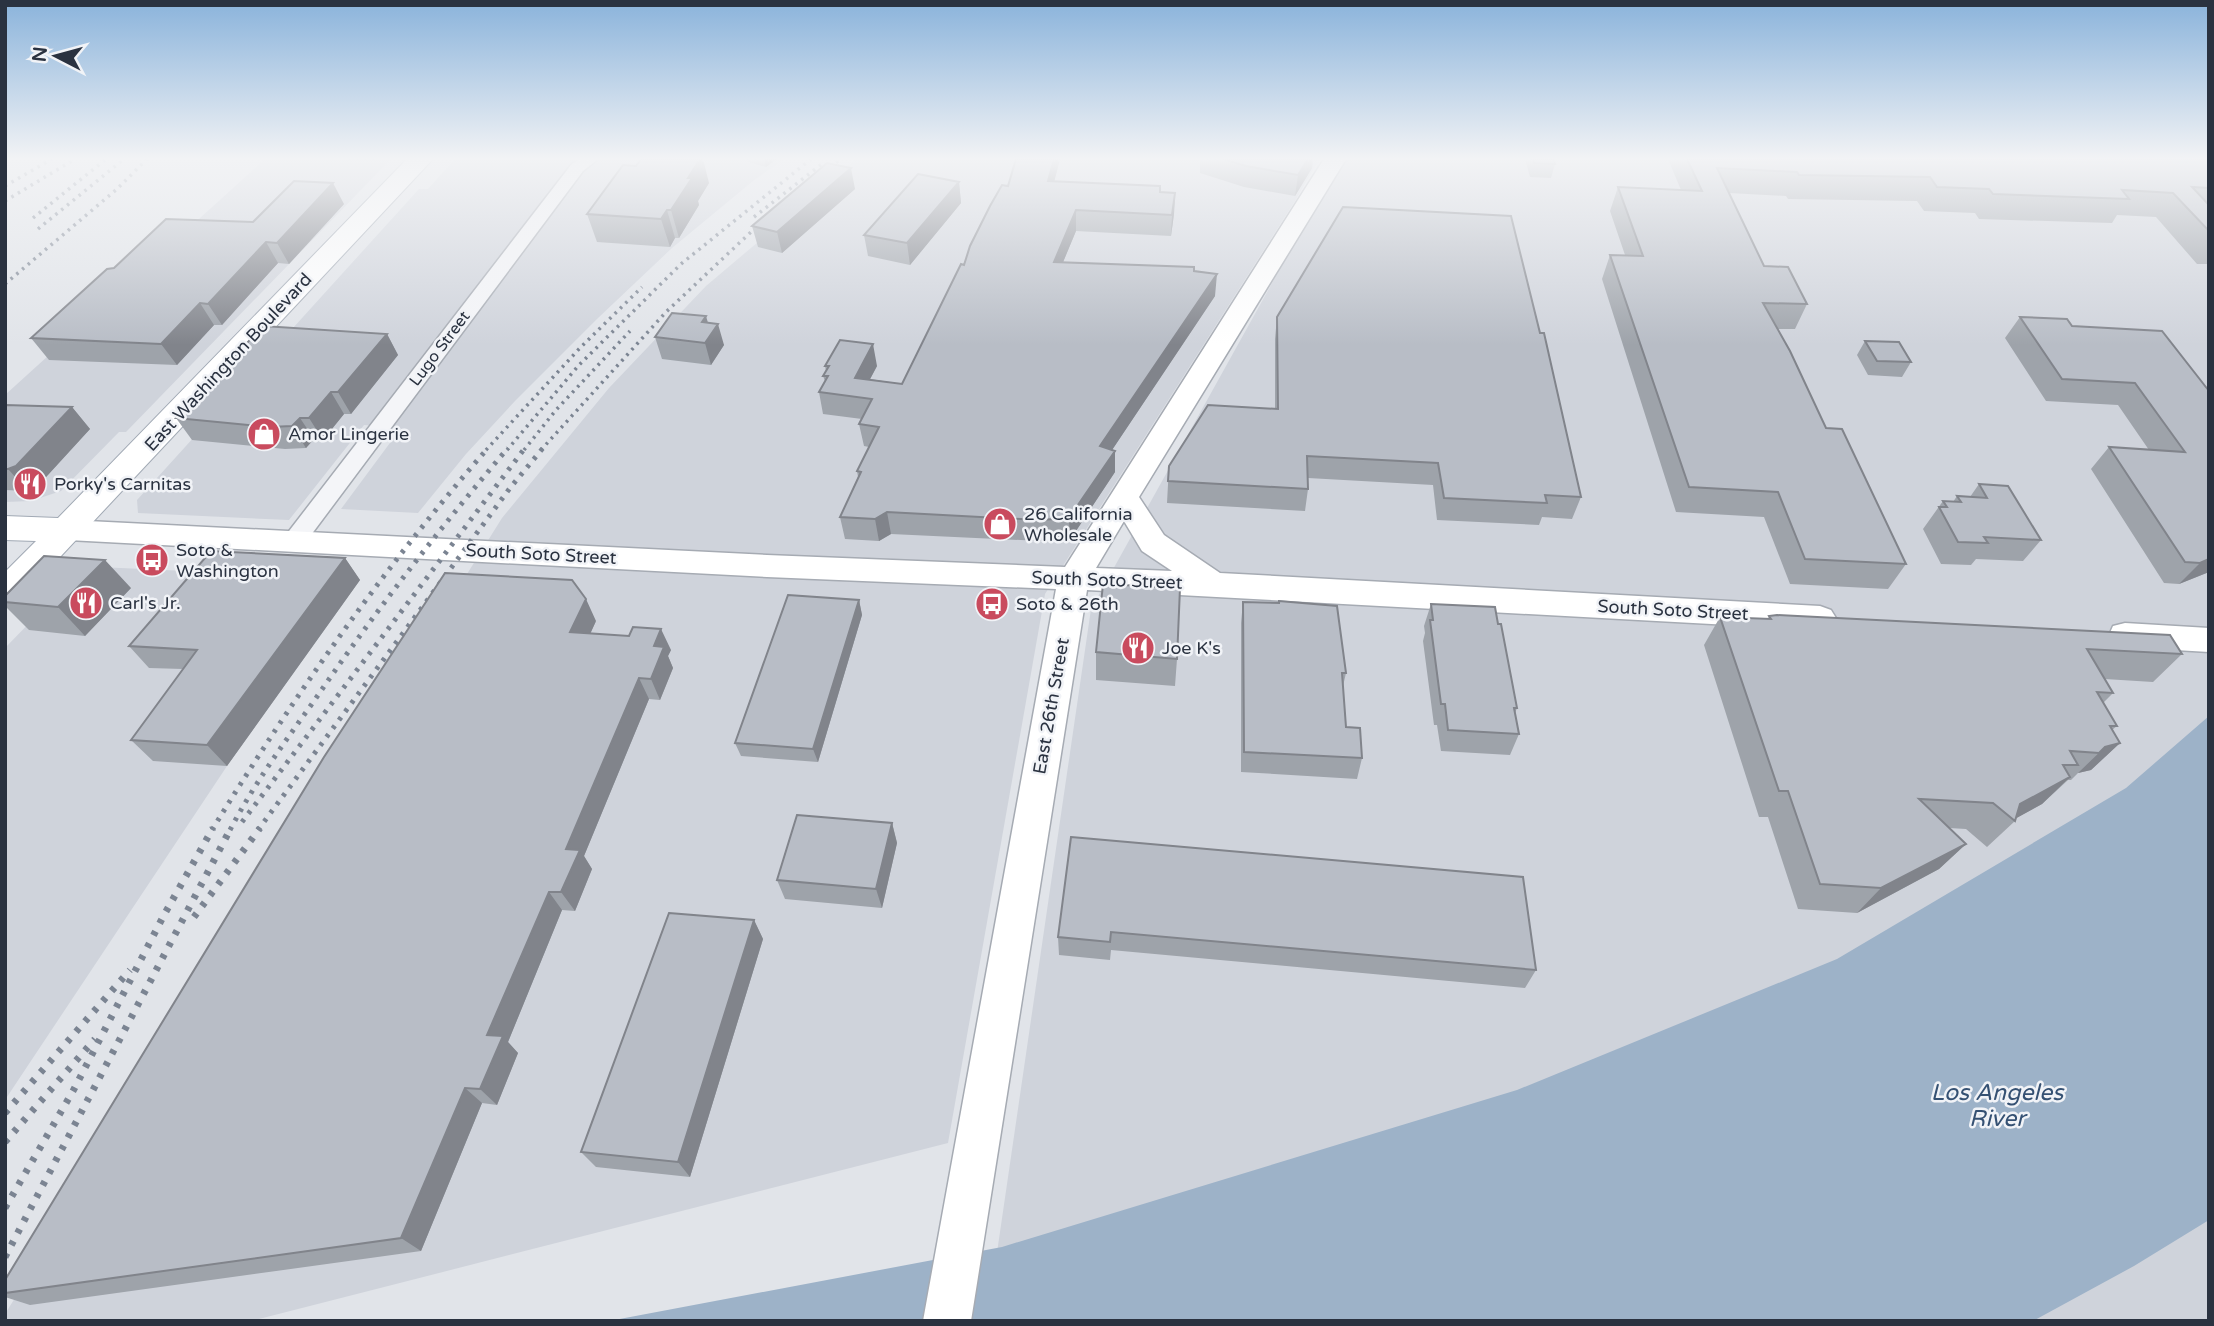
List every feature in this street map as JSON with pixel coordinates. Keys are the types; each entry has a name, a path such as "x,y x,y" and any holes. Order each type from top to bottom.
{"main road":[{"name":"East Washington Boulevard","path":"5,594 362,221"},
{"name":"East 26th Street","path":"947,1321 1073,579 1297,221"},
{"path":"1125,498 1153,543 1213,584"},
{"name":"South Soto Street","path":"5,528 1213,584 1844,620"},
{"path":"2099,634 2209,640"}],"street":[{"name":"Lugo Street","path":"294,541 537,221"}],"shaded area":[{"path":"197,221 331,221 126,432 119,432 61,491 31,501 5,502 5,395"},
{"path":"390,221 705,221 597,319 515,401 466,454 418,513 341,509 401,428 364,425 289,520 138,513 137,500"},
{"path":"783,221 1282,221 1045,594 948,1143 251,1321 5,1321 5,1314 502,518 609,388 706,286"},
{"path":"1307,221 2209,221 2209,1321 987,1321 1091,609"},
{"path":"99,567 229,573 227,766 5,1100 5,648 75,576"}],"water":[{"name":"Los Angeles River","path":"2209,716 2209,1220 2134,1266 2033,1321 609,1321 1002,1247 1517,1090 1837,959 2126,788"}],"building":[{"path":"164,221 298,221 277,243 266,242 208,304 200,303 161,344 31,338 107,269 114,268"},
{"path":"758,221 790,221 777,232 752,226"},
{"path":"876,221 926,221 907,243 864,235"},
{"path":"983,221 1071,221 1054,262 1194,267 1194,271 1217,274 1100,446 1115,451 1069,518 1039,520 887,512 875,519 840,517 861,472 857,471 879,427 859,424 872,399 819,392 828,376 823,376 829,366 825,366 840,340 873,344 855,378 902,384 961,264 964,265"},
{"path":"1335,221 1512,221 1540,333 1544,333 1581,497 1545,495 1547,503 1444,498 1438,463 1307,456 1308,489 1168,481 1169,466 1208,405 1278,409 1277,317"},
{"path":"1630,221 1742,221 1764,266 1788,267 1807,304 1763,303 1790,351 1826,428 1842,429 1906,564 1805,559 1778,492 1689,487 1610,255 1643,256"},
{"path":"2199,221 2209,221 2209,231"},
{"path":"672,313 706,316 702,322 718,324 705,343 655,337"},
{"path":"2020,317 2067,319 2072,326 2162,331 2209,391 2209,559 2200,563 2185,562 2109,447 2185,452 2135,383 2062,379"},
{"path":"263,326 387,334 338,392 331,392 309,418 300,418 292,426 270,427 176,418"},
{"path":"1865,341 1899,342 1911,362 1877,361"},
{"path":"5,405 72,407 16,466 5,469"},
{"path":"1979,484 2008,486 2041,540 1984,537 1988,543 1958,542 1939,507 1947,507 1943,501 1961,502 1957,496 1987,498"},
{"path":"211,551 345,558 207,745 131,740 197,650 129,646"},
{"path":"44,556 105,560 58,607 5,602 5,596"},
{"path":"445,573 572,580 586,599 570,632 629,636 633,627 661,629 654,646 664,647 651,679 639,678 566,849 580,850 561,892 549,892 487,1035 503,1036 480,1089 465,1088 401,1238 5,1293 5,1280 324,757"},
{"path":"1103,584 1180,588 1177,659 1096,652"},
{"path":"788,595 859,600 813,749 735,743"},
{"path":"1279,601 1337,606 1346,673 1342,673 1346,727 1360,728 1362,758 1244,752 1243,602"},
{"path":"1431,604 1495,607 1498,624 1501,624 1517,708 1514,708 1519,734 1448,730 1445,704 1441,704 1430,620 1433,620"},
{"path":"1769,616 2170,635 2182,654 2087,649 2113,693 2097,692 2117,726 2110,726 2120,743 2105,747 2099,753 2070,751 2078,765 2063,765 2070,777 2020,804 2015,821 1993,803 1919,799 1966,844 1881,888 1820,884 1788,791 1779,791 1720,617 1771,619"},
{"path":"797,815 892,823 876,889 777,880"},
{"path":"1071,837 1523,877 1536,970 1111,932 1110,942 1058,937"},
{"path":"669,913 754,920 678,1162 581,1152"}],"railway":[{"path":"38,229 48,221"},
{"path":"5,284 79,221"},
{"path":"507,450 579,365 681,264 734,221"},
{"path":"541,450 666,312 763,221"},
{"path":"486,450 579,349 642,287"},
{"path":"524,450 556,410 630,331"},
{"path":"212,830 342,633 413,539 488,448"},
{"path":"230,830 270,764 360,636 432,540 508,448"},
{"path":"242,822 525,448"},
{"path":"258,830 510,488 543,448"},
{"path":"5,1208 73,1091 164,915 213,828"},
{"path":"5,1257 231,828"},
{"path":"194,917 260,828"},
{"path":"5,1113 130,970"},
{"path":"5,1142 95,1039"}],"place":[{"name":"Amor Lingerie","path":"264,434"},
{"name":"Porky's Carnitas","path":"30,484"},
{"name":"26 California Wholesale","path":"1000,524"},
{"name":"Soto & Washington","path":"152,560"},
{"name":"Carl's Jr.","path":"86,603"},
{"name":"Soto & 26th","path":"992,604"},
{"name":"Joe K's","path":"1138,648"}]}
